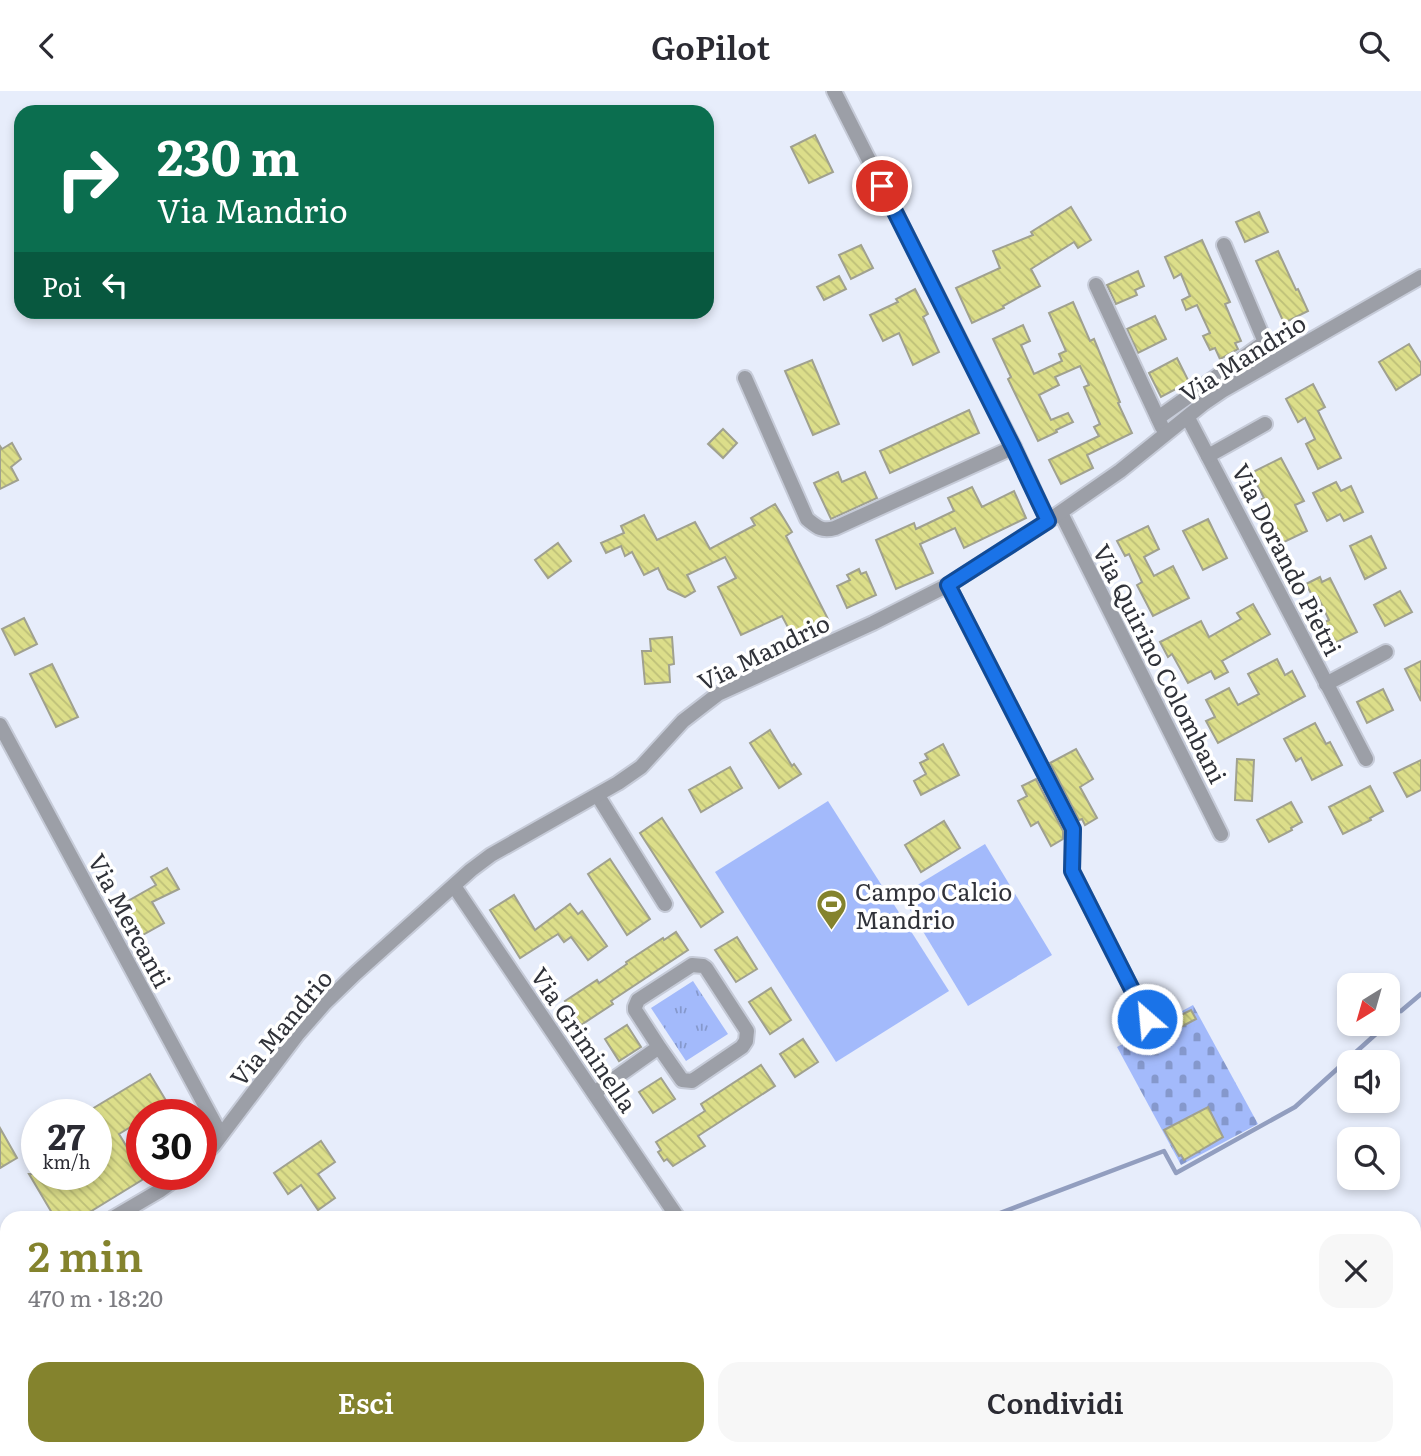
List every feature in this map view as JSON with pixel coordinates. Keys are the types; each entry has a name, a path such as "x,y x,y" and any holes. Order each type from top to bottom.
{"street":[{"name":"Via Quirino Colombani","path":"834,91 1013,447 1055,517 1221,834"},
{"path":"1158,418 1265,342 1224,245"},
{"name":"Via Mandrio","path":"217,1140 297,1035 325,1003 389,943 491,855 598,796 641,767 672,732 705,702 948,585 1055,517 1120,471 1222,391 1421,277"},
{"path":"1096,285 1166,434"},
{"path":"746,377 807,519 822,530 835,528 1013,447"},
{"name":"Via Dorando Pietri","path":"1188,418 1366,759"},
{"name":"Via Dorando Pietri","path":"1208,456 1265,424"},
{"path":"948,585 1073,829 1072,871 1147,1019"},
{"name":"Via Dorando Pietri","path":"1326,684 1386,652"},
{"name":"Via Mercanti","path":"0,726 221,1135"},
{"path":"598,796 665,904"},
{"name":"Via Griminella","path":"454,886 673,1211"},
{"path":"692,965 703,966 747,1031 746,1041 742,1047 692,1081 682,1080 659,1047 635,1010 638,1000 692,965"},
{"path":"594,1093 659,1047"},
{"path":"125,1211 160,1190"}],"green space":[{"name":"Campo Calcio Mandrio","path":"828,801 949,991 836,1062 715,872"},
{"path":"985,844 1052,955 968,1006 901,895"},
{"path":"693,981 728,1034 686,1061 651,1008"},
{"path":"1193,1005 1258,1124 1181,1165 1117,1047"}],"building":[{"path":"815,135 833,172 809,183 791,147"},
{"path":"1071,207 1091,240 1078,248 1074,242 1031,269 1040,286 1003,306 1004,308 972,323 956,288 1000,268 993,251 1033,235 1031,232"},
{"path":"1259,212 1268,232 1245,242 1236,222"},
{"path":"1202,240 1230,302 1225,304 1241,341 1235,343 1238,349 1220,359 1215,348 1210,350 1203,336 1210,333 1197,305 1186,310 1182,300 1190,296 1181,274 1174,278 1165,257"},
{"path":"861,245 873,268 851,279 839,255"},
{"path":"1278,251 1308,311 1284,323 1256,261"},
{"path":"1138,271 1144,286 1135,290 1137,295 1116,304 1107,285"},
{"path":"839,276 846,289 824,300 817,287"},
{"path":"915,289 928,314 923,317 939,352 913,365 899,333 883,341 870,315 898,302 896,299"},
{"path":"1073,302 1090,341 1094,339 1132,433 1087,455 1093,468 1061,484 1049,460 1099,436 1094,427 1100,424 1084,387 1089,385 1080,366 1055,377 1059,385 1039,395 1051,420 1068,413 1073,422 1038,441 1008,379 1011,377 993,339 1023,325 1030,341 1021,345 1034,374 1062,361 1059,354 1066,351 1049,313"},
{"path":"1155,316 1166,339 1138,353 1127,329"},
{"path":"1409,344 1421,363 1421,374 1396,390 1379,362"},
{"path":"1177,358 1189,382 1161,397 1149,373"},
{"path":"812,360 839,424 813,435 785,371"},
{"path":"1313,384 1325,407 1318,411 1341,458 1318,469 1306,444 1315,439 1305,418 1298,422 1286,399"},
{"path":"969,410 979,433 890,473 880,451"},
{"path":"723,429 737,443 723,458 708,444"},
{"path":"12,443 21,459 11,467 18,480 0,489 0,446 2,449"},
{"path":"1281,458 1304,501 1295,505 1307,531 1282,543 1251,473"},
{"path":"838,472 842,482 865,472 877,498 831,519 814,483"},
{"path":"1336,482 1341,491 1351,486 1363,512 1344,521 1340,514 1327,521 1313,493"},
{"path":"972,487 982,507 1014,491 1026,518 964,548 955,528 920,544 933,573 896,589 876,540 914,523 916,529 954,511 948,498"},
{"path":"775,504 792,532 786,536 830,623 800,638 797,633 792,635 782,616 741,635 718,587 736,578 725,557 687,575 695,591 685,597 668,589 658,568 644,575 632,552 625,556 621,546 606,553 601,543 624,533 621,526 644,515 657,540 695,522 710,549 755,525 751,518"},
{"path":"1208,519 1227,558 1203,570 1183,531"},
{"path":"1148,526 1159,549 1144,557 1154,576 1173,566 1189,598 1153,616 1137,585 1142,582 1129,554 1125,556 1117,541"},
{"path":"1371,536 1386,568 1365,579 1350,546"},
{"path":"558,543 571,561 548,578 535,560"},
{"path":"859,569 861,574 866,572 876,595 847,608 837,586 850,580 847,575"},
{"path":"1320,577 1322,582 1330,578 1357,632 1335,643 1325,622 1329,620 1318,597 1314,599 1306,584"},
{"path":"1400,591 1412,612 1385,626 1374,605"},
{"path":"1253,604 1270,634 1222,661 1228,672 1215,679 1211,671 1188,683 1172,654 1168,657 1160,642 1201,621 1209,637 1241,619 1237,613"},
{"path":"24,618 37,644 15,655 2,629"},
{"path":"672,637 674,664 669,665 670,682 645,684 642,651 651,651 650,639"},
{"path":"1277,659 1285,675 1292,671 1305,696 1218,743 1206,721 1215,717 1206,700 1229,688 1238,705 1259,694 1248,674"},
{"path":"1421,661 1421,701 1405,669"},
{"path":"52,664 78,717 56,727 30,674"},
{"path":"1383,689 1393,710 1367,723 1357,702"},
{"path":"1315,723 1326,744 1330,742 1342,765 1312,780 1301,758 1296,761 1284,739"},
{"path":"770,730 792,766 794,764 801,774 779,788 750,743"},
{"path":"943,744 959,775 921,795 914,781 926,774 920,763 928,759 925,754"},
{"path":"1076,749 1093,779 1080,787 1097,818 1085,825 1082,819 1079,820 1050,763"},
{"path":"1237,759 1254,760 1252,801 1235,800"},
{"path":"1421,760 1421,790 1407,797 1394,773"},
{"path":"730,767 742,788 701,812 689,790"},
{"path":"1036,779 1063,831 1063,839 1051,846 1038,822 1031,826 1018,801 1027,796 1022,786"},
{"path":"1370,786 1383,811 1343,834 1329,807"},
{"path":"1291,802 1302,822 1269,842 1257,820"},
{"path":"662,818 723,912 701,927 640,833"},
{"path":"944,821 960,848 921,872 905,845"},
{"path":"610,859 650,919 627,935 588,874"},
{"path":"167,868 179,889 152,902 164,923 132,941 114,909 156,885 151,877"},
{"path":"514,895 535,930 570,904 578,914 582,911 607,946 588,960 571,937 564,942 558,934 520,958 490,910"},
{"path":"676,932 688,950 611,1001 613,1004 581,1025 565,1001 597,980 599,983 627,964 626,962"},
{"path":"737,937 757,969 736,982 715,950"},
{"path":"771,988 791,1020 770,1034 749,1002"},
{"path":"1191,1010 1196,1019 1168,1034 1163,1024"},
{"path":"627,1025 641,1047 619,1061 605,1039"},
{"path":"803,1039 818,1062 795,1077 780,1054"},
{"path":"761,1065 775,1086 698,1136 705,1146 673,1166 667,1159 664,1161 656,1142 705,1111 701,1104"},
{"path":"150,1074 165,1099 126,1099 126,1130 119,1134 126,1146 126,1190 91,1211 51,1211 38,1190 112,1190 112,1099 109,1099"},
{"path":"661,1078 675,1099 653,1113 639,1092"},
{"path":"1208,1107 1223,1137 1184,1160 1164,1130"},
{"path":"0,1128 17,1158 0,1168"},
{"path":"321,1141 335,1162 318,1174 335,1198 318,1210 301,1185 288,1194 274,1173"}],"waterway":[{"path":"1401,1011 1421,994"},
{"path":"1005,1211 1164,1151 1176,1173 1295,1107 1374,1036"}],"place":[{"name":"Campo Calcio Mandrio","path":"832,931"}],"route":[{"path":"882,186 1048,521 948,585 1073,829 1072,871 1147,1019"}]}
